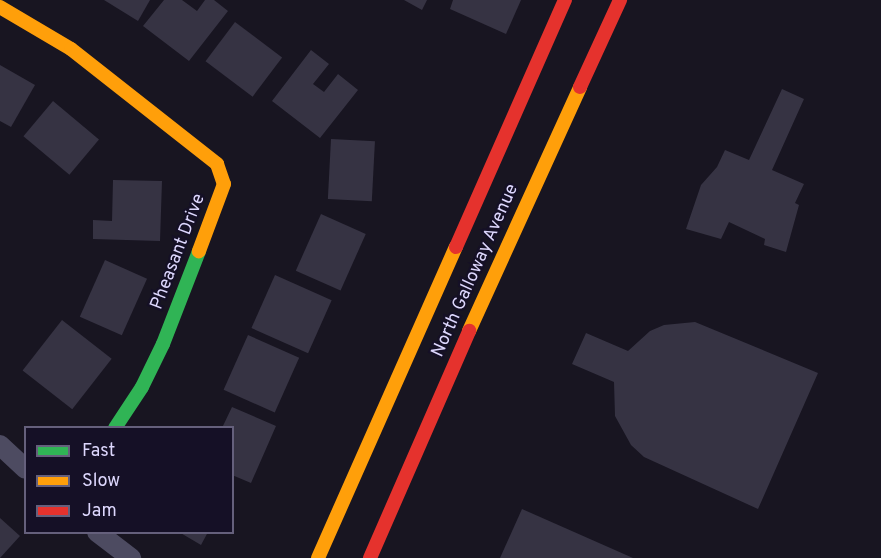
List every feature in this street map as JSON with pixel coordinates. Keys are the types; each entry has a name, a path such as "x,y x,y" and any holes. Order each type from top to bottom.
{"main road":[{"name":"North Galloway Avenue","path":"318,558 565,0"},
{"name":"North Galloway Avenue","path":"370,558 496,268 620,0"},
{"name":"Pheasant Drive","path":"0,7 71,49 217,164 224,184 163,344 142,387 116,426"}],"street":[{"path":"0,446 24,467"},
{"path":"100,534 131,558"}],"building":[{"path":"104,0 150,0 138,21"},
{"path":"164,0 182,0 197,11 205,0 214,0 228,11 189,61 143,26"},
{"path":"404,0 427,0 422,10"},
{"path":"453,0 521,0 506,34 450,9"},
{"path":"235,22 282,58 253,97 206,61"},
{"path":"311,50 329,64 313,84 324,92 338,74 358,90 320,138 272,101"},
{"path":"0,65 35,85 11,127 0,121"},
{"path":"782,89 804,99 772,170 804,184 795,203 799,205 786,252 764,245 765,239 729,222 721,239 686,229 701,185 717,167 725,150 749,160"},
{"path":"53,101 99,140 69,175 23,136"},
{"path":"331,139 375,141 372,201 328,199"},
{"path":"113,180 162,181 160,241 93,239 93,220 112,221"},
{"path":"321,214 366,234 341,291 296,271"},
{"path":"105,260 147,279 122,335 80,317"},
{"path":"275,275 332,300 308,353 251,328"},
{"path":"62,320 112,359 72,409 23,370"},
{"path":"695,322 818,373 758,509 644,457 631,445 615,416 614,382 572,364 586,333 628,351 650,331 664,325"},
{"path":"248,335 299,358 275,413 224,390"},
{"path":"232,407 276,426 251,483 234,476 234,426 223,426"},
{"path":"522,509 633,558 500,558"},
{"path":"0,518 20,536 0,558"},
{"path":"182,534 207,534 201,545"}],"traffic: fast":[{"path":"116,426 142,387 163,344 199,251"}],"traffic: slow":[{"path":"0,7 71,49 217,164 224,184 199,251"},
{"path":"469,331 580,87"},
{"path":"318,558 456,247"}],"traffic: jam":[{"path":"456,247 565,0"},
{"path":"580,87 620,0"},
{"path":"370,558 469,331"}]}
